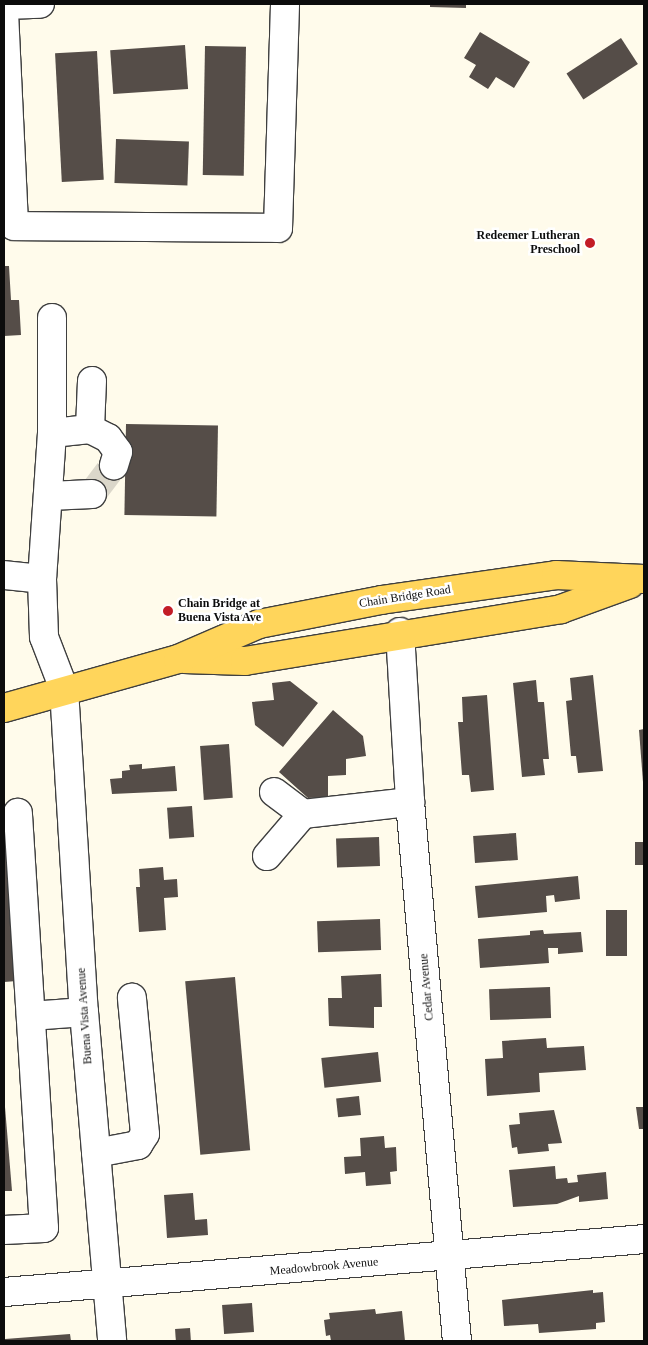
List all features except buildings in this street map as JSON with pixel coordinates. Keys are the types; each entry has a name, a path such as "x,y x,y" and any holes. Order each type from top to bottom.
{"main road":[{"name":"Chain Bridge Road","path":"4,708 64,689 178,659 240,630 381,600 556,575 642,579"},
{"name":"Chain Bridge Road","path":"178,659 246,661 400,632 561,608 642,579"}],"street":[{"path":"4,5 40,4"},
{"path":"4,12 14,226 278,228 286,4"},
{"name":"Buena Vista Avenue","path":"52,318 52,433 42,579 44,637 64,689 84,1012 112,1341"},
{"path":"90,429 92,381"},
{"path":"52,433 90,429 108,438 118,452 114,465"},
{"path":"49,496 92,494"},
{"path":"4,575 42,579"},
{"name":"Cedar Avenue","path":"400,632 410,802 457,1341"},
{"path":"274,792 303,814"},
{"path":"267,856 303,814 410,802"},
{"path":"4,1230 44,1228 18,813"},
{"path":"96,1153 138,1145 145,1134 132,998"},
{"path":"31,1016 84,1012"},
{"name":"Meadowbrook Avenue","path":"4,1292 107,1285 644,1239"}],"tunnel":[{"path":"92,494 114,465"}],"place":[{"name":"Redeemer Lutheran Preschool","path":"590,243"},
{"name":"Chain Bridge at Buena Vista Ave","path":"168,611"}]}
